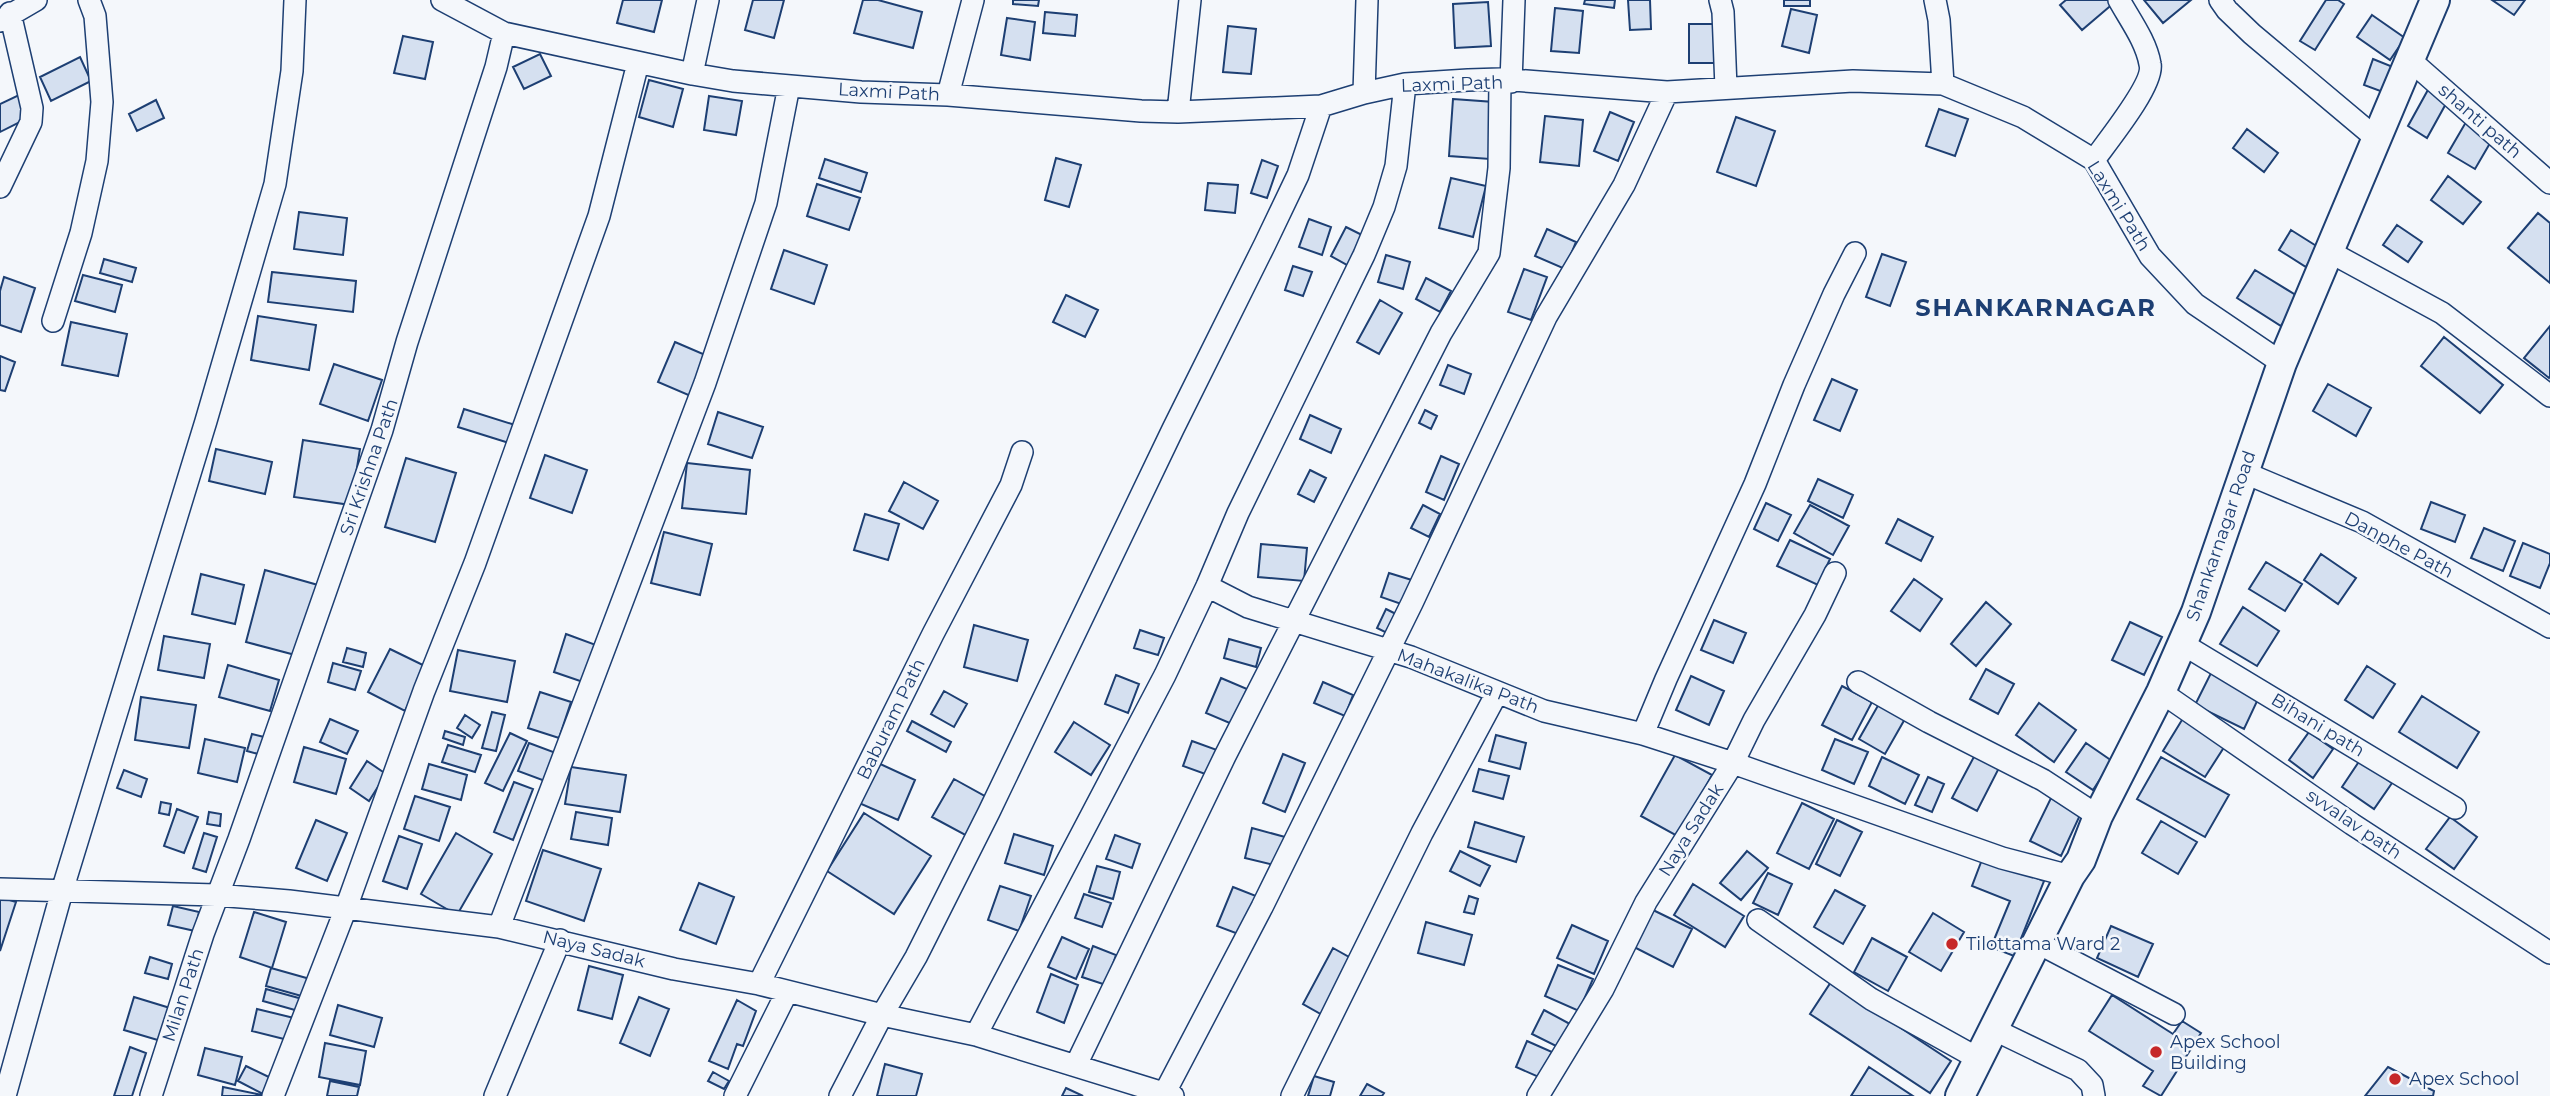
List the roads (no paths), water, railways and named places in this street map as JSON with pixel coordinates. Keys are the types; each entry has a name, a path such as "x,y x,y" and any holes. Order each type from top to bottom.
{"street":[{"path":"0,187 31,122 32,108 5,17 36,0"},
{"path":"52,321 81,233 97,161 102,102 95,16 89,0"},
{"path":"5,1096 62,891 206,421 275,184 292,71 295,0"},
{"name":"Laxmi Path","path":"442,0 504,33 692,74 861,92 948,95 1178,112 1321,106 1405,84 1505,80 1667,92 1853,81 1943,84 2023,117 2094,160 2150,256 2194,304 2282,363"},
{"path":"692,74 708,0"},
{"path":"948,95 973,0"},
{"path":"1178,112 1190,0"},
{"path":"1364,93 1367,0"},
{"path":"1076,1065 1225,755 1296,621 1441,333 1489,253 1514,0"},
{"path":"1720,0 1723,12 1726,88"},
{"path":"1936,0 1943,84"},
{"path":"2094,160 2148,83 2151,67 2146,49 2119,0"},
{"path":"2220,0 2252,34 2377,139"},
{"name":"Shankarnagar Road","path":"1960,1096 2070,876 2081,860 2098,816 2161,692 2180,643 2196,612 2282,363 2435,0"},
{"name":"Sri Krishna Path","path":"216,895 266,764 382,430 407,342 496,67 504,33"},
{"name":"shanti path","path":"2410,60 2550,183"},
{"path":"273,1096 346,908 424,691 475,563 599,216 638,63"},
{"path":"976,1035 1165,675 1208,586 1238,513 1336,313 1384,207 1396,166 1405,84"},
{"path":"499,927 705,383 766,203 789,86"},
{"path":"1167,1095 1388,651 1546,317 1625,185 1667,92"},
{"path":"840,1096 916,957 989,812 1265,244 1298,176 1321,106"},
{"path":"2328,251 2442,313 2550,396"},
{"path":"1643,734 1755,484 1834,294 1856,253"},
{"name":"Baburam Path","path":"759,984 933,634 1011,485 1022,452"},
{"name":"Danphe Path","path":"2243,472 2362,522 2550,627"},
{"name":"Naya Sadak","path":"1538,1096 1603,989 1646,902 1733,763 1754,720 1815,615 1835,573"},
{"name":"Mahakalika Path","path":"1208,586 1248,607 1411,657 1544,711 1643,734 1733,763"},
{"name":"Bihani path","path":"2180,643 2455,808"},
{"path":"1858,682 1929,722 2043,780 2098,816"},
{"name":"svvalav path","path":"2161,692 2352,824 2550,953"},
{"path":"1292,1096 1422,833 1497,693"},
{"path":"1733,763 2002,858 2070,876"},
{"name":"Naya Sadak","path":"0,889 216,895 499,927 674,969 759,984 976,1035 1167,1095"},
{"name":"Milan Path","path":"151,1096 216,895"},
{"path":"1758,920 1871,999 1979,1059"},
{"path":"495,1096 560,940"},
{"path":"2038,943 2174,1014"},
{"path":"735,1096 787,992"},
{"path":"1994,1030 2078,1070 2092,1085 2094,1096"}],"place":[{"name":"Tilottama Ward 2","path":"1952,944"},
{"name":"Apex School Building","path":"2156,1052"},
{"name":"Apex School","path":"2395,1079"}],"district":[{"name":"SHANKARNAGAR","path":"2036,307"}]}
